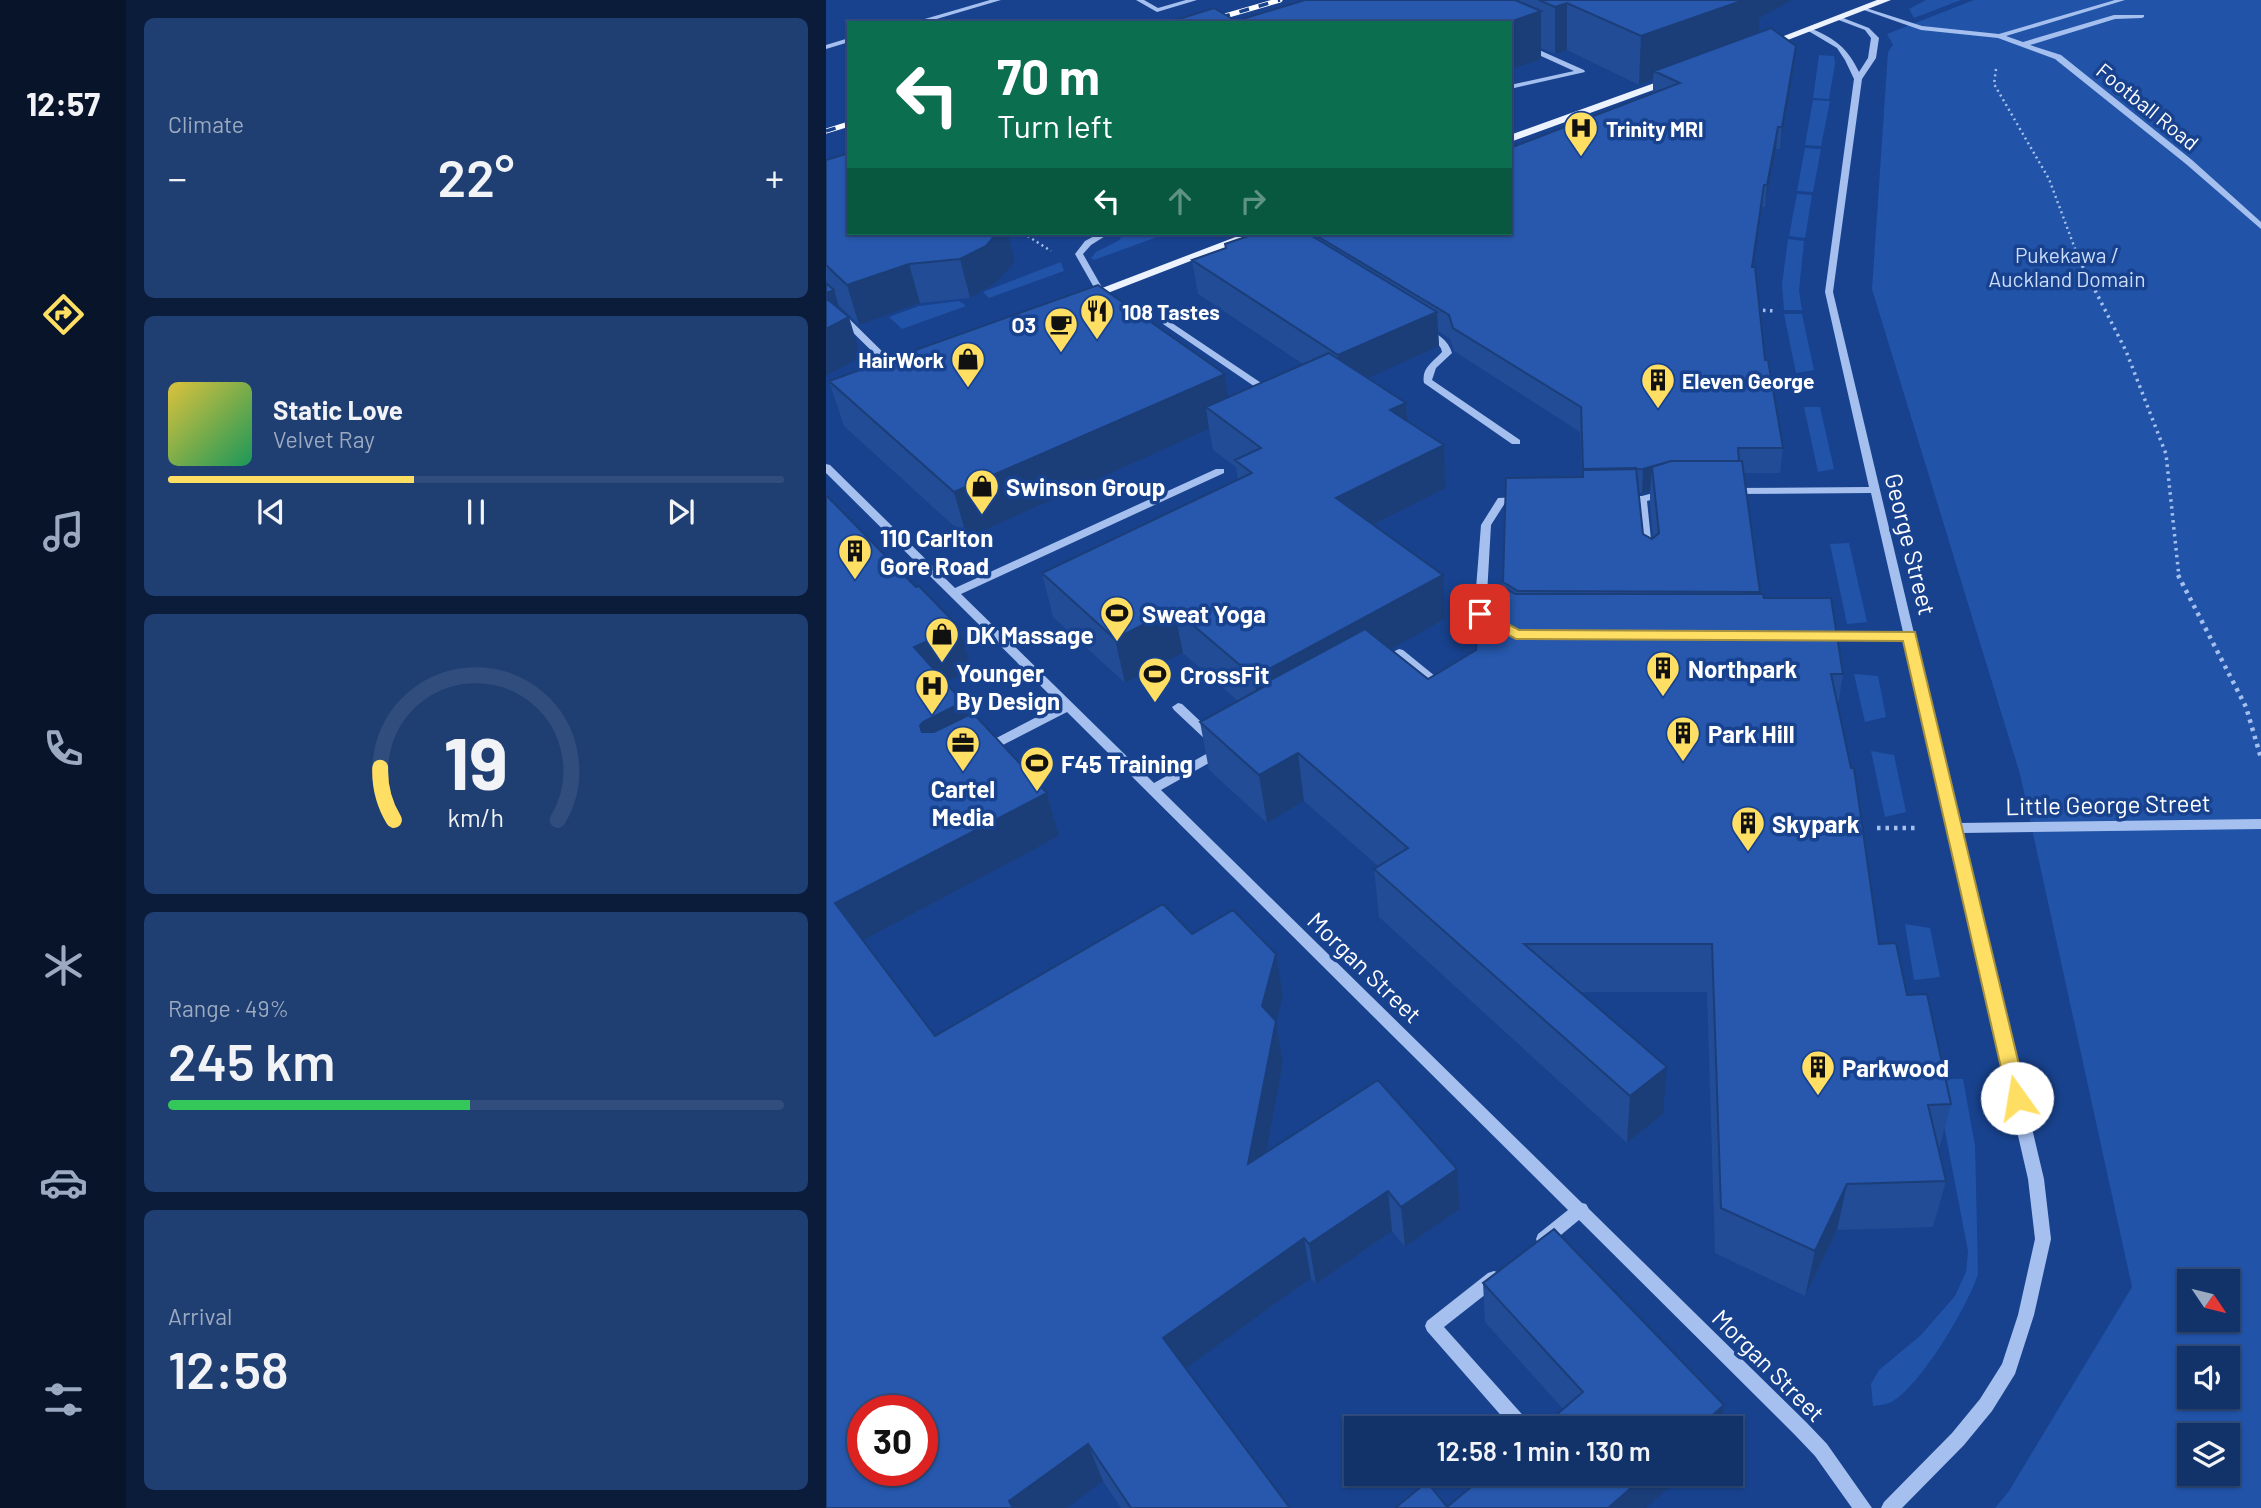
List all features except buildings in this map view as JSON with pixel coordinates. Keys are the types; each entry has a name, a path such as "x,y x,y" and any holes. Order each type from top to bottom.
{"main road":[{"path":"1749,51 1770,40 1886,0"},
{"path":"1512,138 1689,74"},
{"path":"1075,300 1252,235"}],"street":[{"path":"921,21 998,0"},
{"path":"1139,0 1157,10 1194,0"},
{"path":"1864,9 1921,28 1999,36 2122,0"},
{"name":"George Street","path":"1838,18 1867,29 1875,37 1872,58 1858,79 1829,292 2036,1179 2043,1239 2026,1315 2009,1368 1986,1405 1958,1439 1890,1508"},
{"path":"1808,29 1840,45 1849,55 1858,79"},
{"name":"Football Road","path":"1999,36 2046,51 2069,65 2189,162 2261,226"},
{"path":"1512,40 1581,72 1512,87"},
{"path":"826,47 847,41"},
{"path":"1100,291 1079,254 1088,243 1103,235"},
{"path":"1166,322 1277,398"},
{"path":"1413,323 1448,348 1447,354 1429,371 1427,381 1516,442"},
{"name":"Morgan Street","path":"826,467 955,592 1151,790 1581,1209 1821,1450 1863,1508"},
{"path":"955,592 1220,471"},
{"path":"1720,491 1874,490"},
{"path":"1614,499 1642,499 1668,492 1681,492"},
{"path":"1492,621 1480,614 1486,525 1503,500 1530,499"},
{"path":"1642,499 1647,558"},
{"path":"1812,635 1910,636"},
{"path":"1376,666 1399,653 1456,699"},
{"path":"977,753 1068,706"},
{"path":"1151,790 1229,747 1178,707"},
{"name":"Little George Street","path":"1955,828 2261,824"},
{"path":"1528,1251 1581,1209"},
{"path":"1507,1268 1433,1326 1512,1416"}],"lane":[{"path":"2025,44 2114,17 2142,16"},
{"path":"826,301 895,368"}],"path":[{"path":"1999,36 1994,84 2049,178 2076,252 2126,351 2166,454 2178,575 2246,707 2261,758"},
{"path":"1750,310 1776,311"}],"green space":[{"path":"1926,0 1961,0 1914,18 1909,9"},
{"name":"Pukekawa / Auckland Domain","path":"1974,0 2261,0 2261,1508 1995,1508 2009,1491 2132,1287 2020,774 1872,289 1888,52 1893,45 1887,34"},
{"path":"1819,55 1834,56 1829,99 1813,98"},
{"path":"1813,100 1830,101 1821,146 1805,145"},
{"path":"1805,148 1821,149 1813,192 1797,191"},
{"path":"1797,194 1812,195 1805,238 1789,236"},
{"path":"1123,235 1163,235 1094,260 1091,258 1096,252 1118,241"},
{"path":"1788,239 1804,241 1799,291 1802,310 1784,310 1782,284"},
{"path":"1061,262 1064,271 989,298 983,292"},
{"path":"959,301 966,306 902,329 889,317 919,306"},
{"path":"1784,314 1802,314 1814,370 1796,373"},
{"path":"1804,407 1820,407 1834,469 1818,472"},
{"path":"1849,543 1867,622 1847,624 1830,544"},
{"path":"1854,674 1878,676 1886,717 1865,722"},
{"path":"1871,751 1894,755 1906,812 1885,817"},
{"path":"1905,924 1930,928 1940,977 1914,980"},
{"path":"1935,1079 1963,1079 1975,1146 1978,1274 1954,1325 1928,1365 1901,1395 1889,1403 1873,1406 1871,1384 1879,1370 1920,1336 1955,1296 1966,1272 1968,1251"}],"railway":[{"path":"1208,21 1280,0"},
{"path":"826,131 847,125"}],"place":[{"name":"Trinity MRI","path":"1581,158"},
{"name":"108 Tastes","path":"1097,341"},
{"name":"O3","path":"1061,354"},
{"name":"HairWork","path":"968,389"},
{"name":"Eleven George","path":"1658,410"},
{"name":"Swinson Group","path":"982,516"},
{"name":"110 Carlton Gore Road","path":"855,581"},
{"name":"Sweat Yoga","path":"1117,643"},
{"name":"DK Massage","path":"942,664"},
{"name":"Northpark","path":"1663,698"},
{"name":"CrossFit","path":"1155,704"},
{"name":"Younger By Design","path":"932,716"},
{"name":"Park Hill","path":"1683,763"},
{"name":"Cartel Media","path":"963,773"},
{"name":"F45 Training","path":"1037,793"},
{"name":"Skypark","path":"1748,853"},
{"name":"Parkwood","path":"1818,1097"}],"route":[{"path":"1480,614 1516,635 1910,636 2017,1098"}]}
